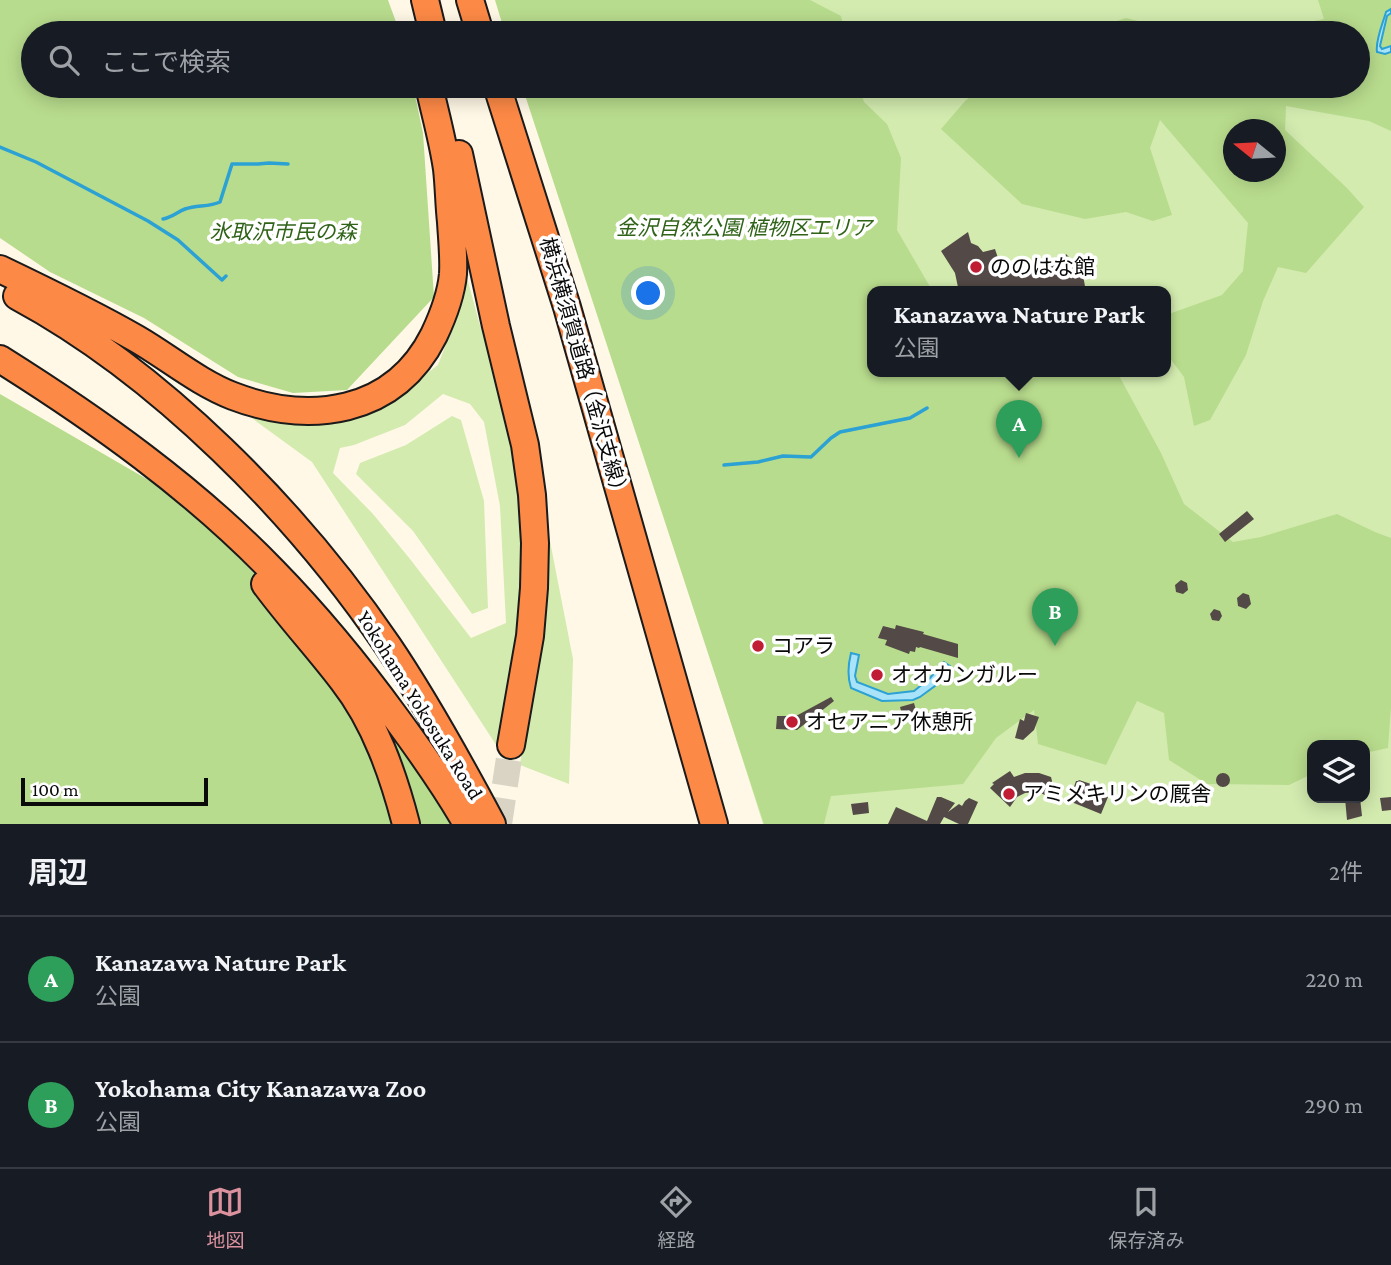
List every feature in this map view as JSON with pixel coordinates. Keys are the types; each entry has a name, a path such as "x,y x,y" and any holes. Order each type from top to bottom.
{"highway":[{"path":"410,0 414,21"},
{"path":"425,0 430,21"},
{"path":"470,0 476,21"},
{"path":"0,269 137,339 191,374 231,395 284,410 310,411 349,406 373,398 411,369 429,344 442,319 453,276 446,167 432,98"},
{"path":"447,98 496,326 525,444 532,495 535,543 530,636 511,745"},
{"name":"横浜横須賀道路（金沢支線）","path":"501,98 567,307 667,654"},
{"name":"Yokohama Yokosuka Road","path":"0,286 41,309 109,354 152,388 247,475 293,525 339,580 388,646 492,824"},
{"name":"Yokohama Yokosuka Road","path":"0,359 112,433 222,522 272,569 362,670 422,753 467,824"},
{"path":"222,522 282,607 345,682 360,706 382,749 406,824"},
{"path":"667,654 714,824"},
{"path":"667,654 724,824"}],"green space":[{"name":"氷取沢市民の森","path":"0,0 388,0 396,21 21,21 21,98 416,98 423,133 434,297 347,390 293,393 238,377 144,318 50,272 0,238"},
{"path":"495,0 810,0 841,16 842,21 501,21"},
{"name":"金沢自然公園 植物区エリア","path":"503,0 1391,0 1391,824 763,824 534,98 1370,98 1370,21 509,21"},
{"path":"1318,0 1391,0 1391,131 1369,121 1286,106 1285,119 1223,119 1223,182 1286,182 1286,131 1364,207 1306,273 1278,267 1263,301 1246,355 1210,420 1194,426 1184,377 1171,360 1171,313 1222,295 1243,271 1248,223 1160,120 1150,148 1172,215 1153,221 1126,212 1085,219 1022,204 941,129 969,98 1370,98 1370,21 1314,21 1324,19"},
{"path":"1126,18 1138,21 1117,21"},
{"name":"金沢自然公園 植物区エリア","path":"526,98 863,98 887,124 901,158 897,230 930,286 867,286 867,377 1120,377 1161,453 1184,504 1233,542 1261,537 1337,514 1391,538 1391,707 1388,748 1370,752 1370,740 1307,740 1307,776 1289,785 1207,784 1169,760 1164,713 1137,701 1106,765 1038,744 1034,710 996,738 963,784 831,796 824,824 764,824"},
{"path":"466,274 523,455 526,609 502,754 312,462 249,416 259,412 312,423 344,421 369,411 409,387 438,365 459,310","holes":["443,394 470,404 484,422 500,506 506,623 471,638 373,514 333,473 340,448 405,425"]},
{"path":"0,394 183,500 355,678 453,824 0,824"},
{"path":"452,416 461,420 484,501 488,608 472,614 413,531 356,474 360,463 406,445"},
{"path":"548,531 573,659 569,784 520,765 535,665 542,534"}],"water":[{"path":"1391,9 1380,46 1382,49 1391,46 1391,52 1385,54 1377,52 1377,43 1386,12"},
{"path":"851,653 859,655 855,676 857,682 888,694 914,691 944,662 950,666 939,683 920,697 913,700 882,701 851,688 848,670"}],"building":[{"name":"ののはな館","path":"968,232 971,243 983,252 995,249 1001,267 1021,261 1022,266 1048,259 1062,264 1066,254 1078,266 1085,286 958,286 955,273 941,251"},
{"path":"1247,511 1254,519 1225,542 1219,534"},
{"path":"1181,580 1187,583 1188,590 1183,594 1176,592 1175,585"},
{"path":"1243,593 1249,595 1251,604 1246,609 1238,606 1237,598"},
{"path":"1214,609 1220,611 1222,616 1219,621 1212,620 1210,614"},
{"path":"896,625 958,644 958,658 920,647 916,647 915,652 910,651 909,654 885,645 887,640 878,638 883,626 895,629"},
{"name":"オセアニア休憩所","path":"831,697 834,701 797,730 776,729 777,716 796,716"},
{"path":"914,703 917,714 903,718 900,707"},
{"path":"1026,713 1039,717 1034,730 1023,740 1015,738 1020,719 1024,721"},
{"name":"アミメキリンの厩舎","path":"1010,771 1014,777 1025,773 1039,773 1051,777 1052,781 1045,795 1038,792 1025,793 1017,797 1010,807 990,788 994,784 992,783"},
{"path":"1220,773 1226,773 1230,780 1226,787 1220,787 1216,783 1216,777"},
{"path":"1076,781 1097,786 1099,794 1108,797 1101,814 1069,801"},
{"path":"937,797 955,803 948,812 959,804 962,806 969,798 978,802 968,824 959,824 944,817 940,824 888,824 896,807 927,821"},
{"path":"1391,797 1391,810 1382,811 1380,798"},
{"path":"868,802 869,813 853,815 851,804"},
{"path":"1345,803 1361,803 1362,816 1347,820"}],"waterway":[{"path":"0,147 36,162 148,221 178,240 222,280 226,276"},
{"path":"163,219 185,209 220,202 232,164 288,164"},
{"path":"724,465 758,462 783,456 811,457 840,432 910,418 927,408"}],"tunnel":[{"path":"499,824 511,745"}],"place":[{"name":"ののはな館","path":"976,267"},
{"name":"Kanazawa Nature Park","path":"1019,458"},
{"name":"コアラ","path":"758,646"},
{"name":"Yokohama City Kanazawa Zoo","path":"1055,646"},
{"name":"オオカンガルー","path":"877,675"},
{"name":"オセアニア休憩所","path":"792,722"},
{"name":"アミメキリンの厩舎","path":"1009,794"}]}
